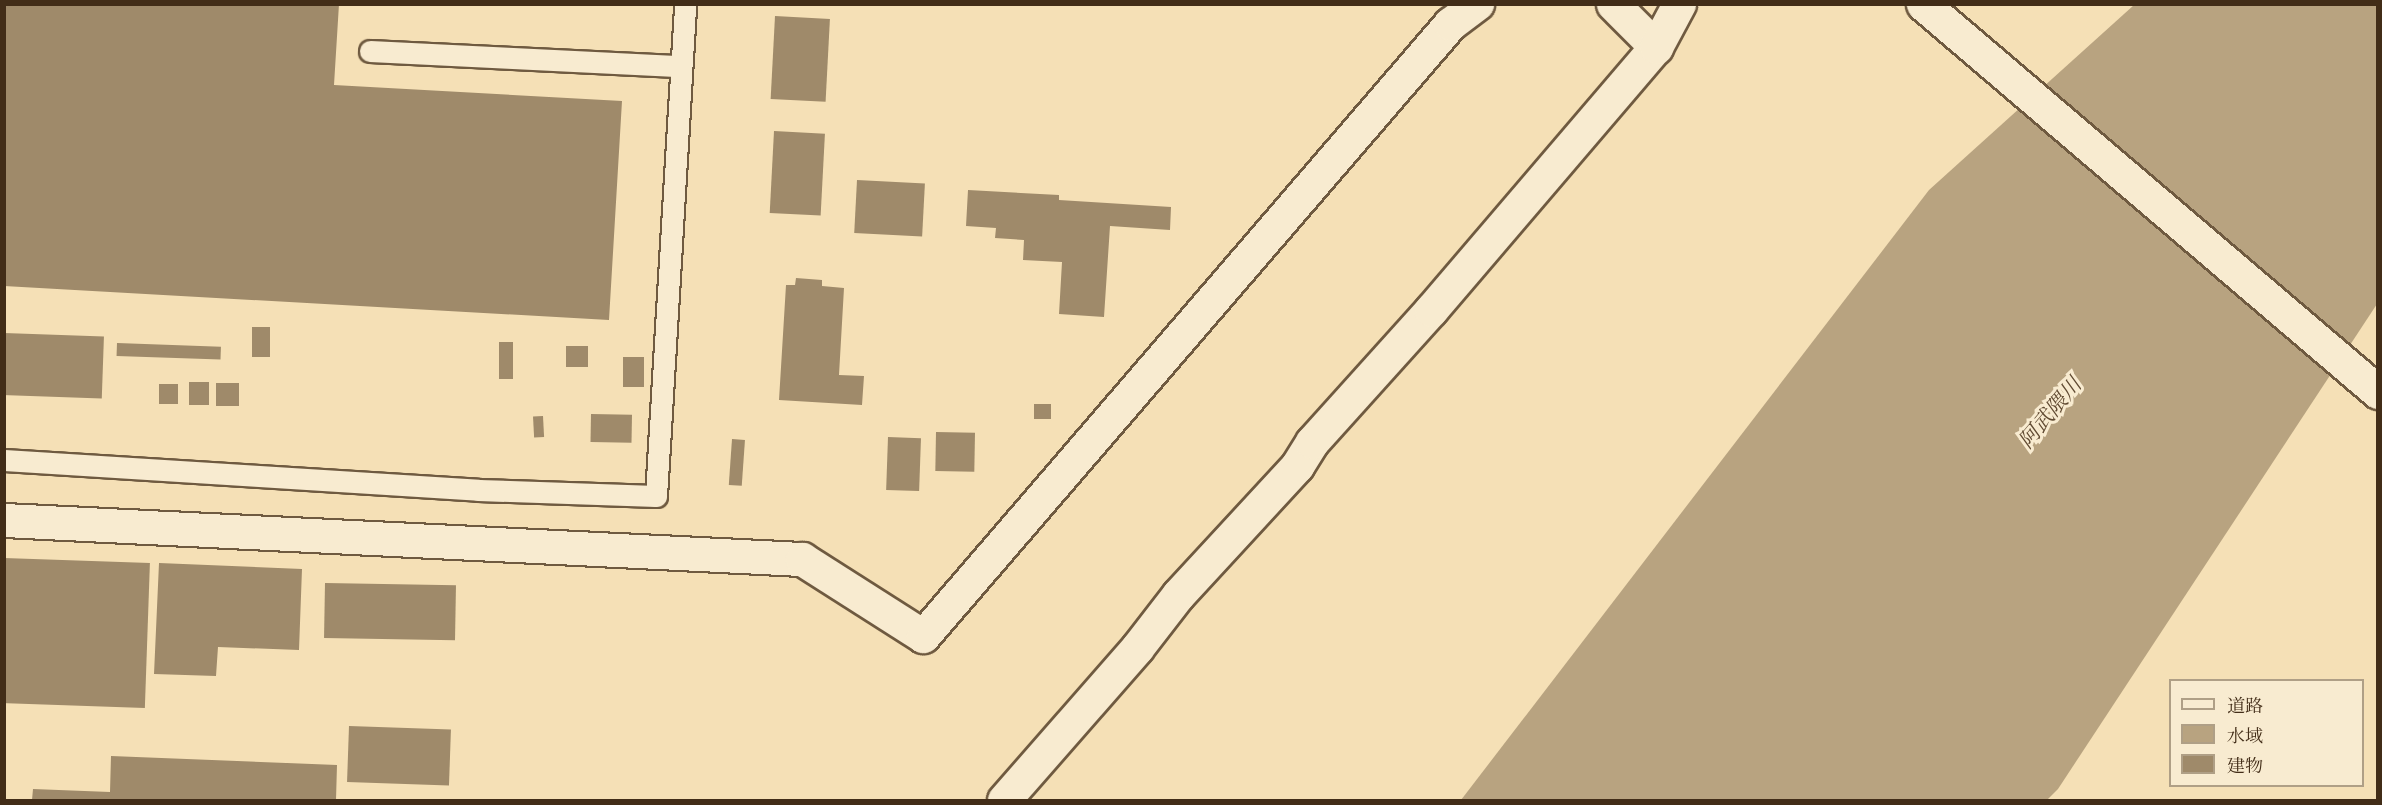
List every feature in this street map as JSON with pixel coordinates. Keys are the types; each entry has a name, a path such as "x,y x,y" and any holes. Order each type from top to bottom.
{"street":[{"path":"4,520 802,559 923,636 1450,24 1477,4"},
{"path":"1613,4 1656,47"},
{"path":"1004,801 1137,648 1178,595 1297,466 1312,442 1431,310 1656,47 1679,4"},
{"path":"1923,4 2378,392"}],"lane":[{"path":"4,460 478,490 656,496 685,4"},
{"path":"370,51 681,66"}],"water":[{"name":"阿武隈川","path":"2134,5 2377,5 2377,304 2058,789 2047,800 1461,800 1929,190"}],"building":[{"path":"4,4 339,4 334,85 622,101 609,320 4,286"},
{"path":"775,16 830,19 826,102 771,99"},
{"path":"774,131 825,134 821,216 770,213"},
{"path":"857,180 925,184 922,236 854,233"},
{"path":"968,190 1059,195 1059,200 1171,207 1170,230 1110,226 1104,317 1059,314 1062,262 1023,260 1024,240 995,238 996,228 966,226"},
{"path":"796,278 822,280 822,286 844,288 839,375 864,376 862,405 779,400 786,285 795,285"},
{"path":"252,327 270,327 270,357 252,357"},
{"path":"4,333 104,336 102,398 4,395"},
{"path":"499,342 513,342 513,379 499,379"},
{"path":"117,343 221,347 220,360 117,356"},
{"path":"566,346 588,346 588,367 566,367"},
{"path":"623,357 644,357 644,387 623,387"},
{"path":"189,382 209,382 209,405 189,405"},
{"path":"216,383 239,383 239,406 216,406"},
{"path":"159,384 178,384 178,404 159,404"},
{"path":"1034,404 1051,404 1051,419 1034,419"},
{"path":"591,414 632,415 632,443 591,442"},
{"path":"543,416 544,437 534,437 533,417"},
{"path":"936,432 975,433 974,472 935,471"},
{"path":"888,437 921,438 919,491 886,490"},
{"path":"732,439 745,440 742,486 729,485"},
{"path":"4,558 150,563 145,708 4,703"},
{"path":"159,563 302,569 299,650 218,647 216,676 154,674"},
{"path":"325,583 456,585 455,640 324,638"},
{"path":"349,726 451,730 449,786 347,782"},
{"path":"111,756 337,765 336,800 32,800 33,789 110,792"}]}
